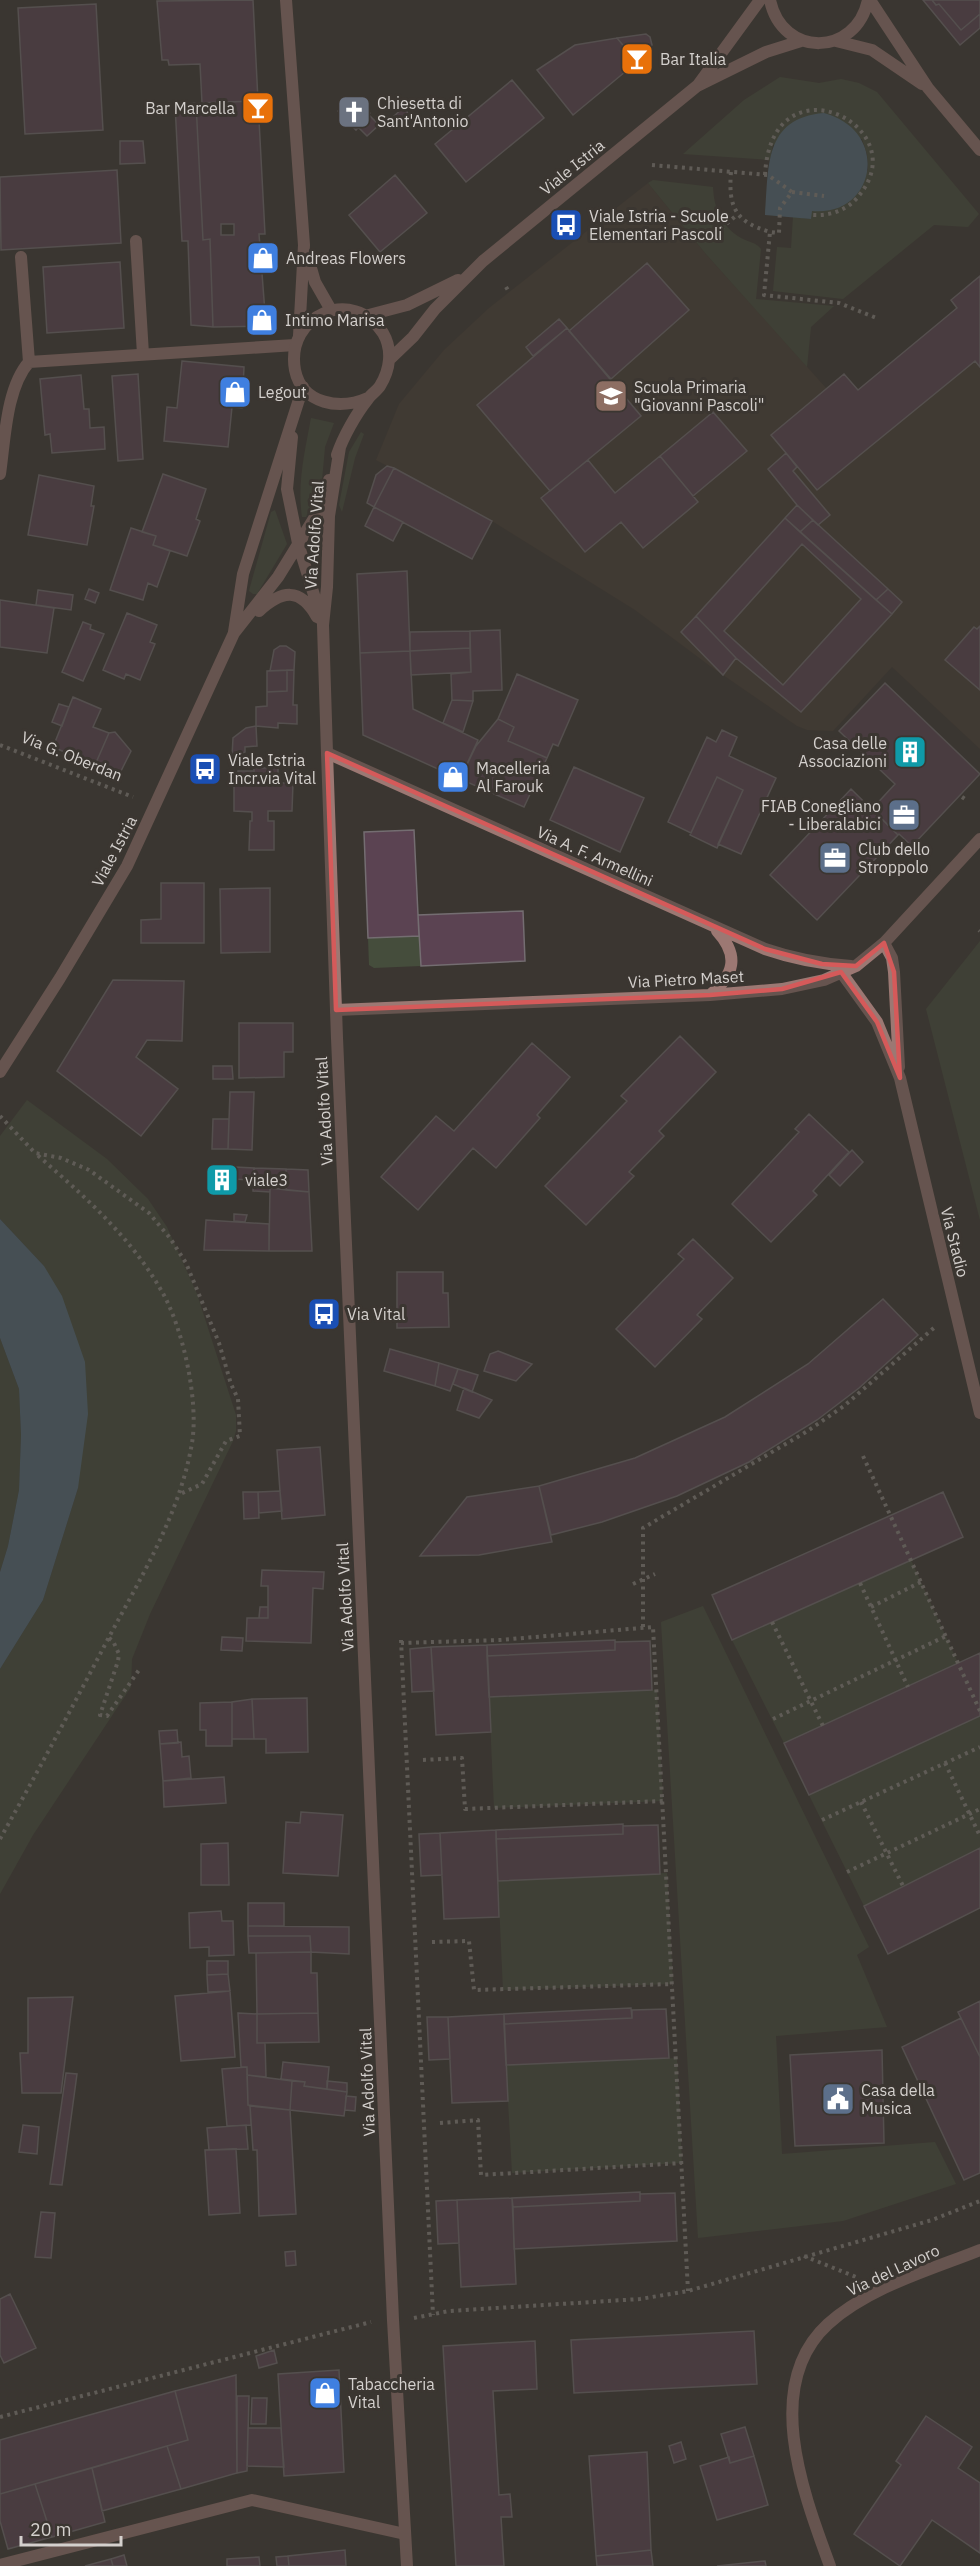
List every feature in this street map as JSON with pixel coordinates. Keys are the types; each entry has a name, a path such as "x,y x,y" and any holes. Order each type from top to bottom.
{"street":[{"path":"286,0 304,245 297,340 293,360 296,374 303,387 313,397 334,404 355,404 368,398"},
{"name":"Viale Istria","path":"697,86 760,0"},
{"path":"770,0 779,23 801,41"},
{"path":"836,41 849,34 859,24 866,12 869,0"},
{"path":"869,0 928,88 980,150"},
{"name":"Viale Istria","path":"0,1072 127,866 234,633 278,577 318,512 340,447 368,398 379,388 386,374 389,360 413,337 467,275 697,86 766,52 801,41 813,43 836,41 872,50 928,88"},
{"path":"136,241 143,354"},
{"path":"297,340 307,324 318,315 331,310 315,282 304,245"},
{"path":"0,474 13,392 19,374 29,362 21,257"},
{"name":"Viale Istria","path":"331,310 354,311 365,316 407,305 467,275"},
{"path":"365,316 383,334 389,360"},
{"path":"29,362 297,340"},
{"name":"Viale Istria","path":"234,633 243,574 303,387"},
{"name":"Viale Istria","path":"294,414 287,489 298,543"},
{"name":"Via Adolfo Vital","path":"340,447 329,516 327,587 323,626 327,753 336,1010 393,2320 407,2566"},
{"name":"Via Adolfo Vital","path":"298,543 323,626"},
{"name":"Via Adolfo Vital","path":"234,633 274,597 287,595 300,597 312,608 323,626"},
{"name":"Via A. F. Armellini","path":"327,753 715,928 794,958 822,964 856,966"},
{"name":"Via Pietro Maset","path":"336,1010 710,995 782,989 824,980 856,966 885,943 980,839"},
{"path":"710,995 725,980 732,958 729,943 715,928"},
{"name":"Via Stadio","path":"885,943 892,958 894,972 900,1078"},
{"name":"Via Stadio","path":"841,972 877,1022 900,1078 980,1413"},
{"name":"Via del Lavoro","path":"830,2566 806,2500 793,2434 796,2380 803,2358 814,2340 828,2324 848,2309 884,2289 980,2250"},
{"path":"0,2565 252,2500 405,2534"}],"path":[{"path":"765,176 769,144 777,129 790,118 806,111 823,110 840,113 854,123 865,136 871,152 872,169 867,186 856,200 841,210 824,215 813,215"},
{"path":"652,165 768,176 792,192 824,196"},
{"path":"731,172 730,200 738,214 753,227 778,233 780,208 792,192"},
{"path":"694,239 711,237 738,214"},
{"path":"770,232 764,295 839,303 879,319"},
{"path":"506,287 509,292"},
{"name":"Via G. Oberdan","path":"0,744 133,797"},
{"path":"962,797 968,801"},
{"path":"0,1116 36,1153 71,1184 142,1260 162,1291 176,1322 192,1388 192,1443 169,1521 109,1638 0,1839"},
{"path":"36,1153 60,1158 89,1170 149,1213 186,1263 202,1295 238,1399 240,1436 226,1442 202,1484 177,1496"},
{"path":"643,1627 643,1528 743,1471 844,1406 954,1309"},
{"path":"863,1456 980,1711"},
{"path":"633,1584 655,1574"},
{"path":"871,1606 921,1582"},
{"path":"860,1583 908,1687"},
{"path":"772,1622 823,1726"},
{"path":"433,2314 401,1642 500,1640 653,1627 688,2291"},
{"path":"773,1719 946,1636"},
{"path":"109,1638 113,1641 119,1654 100,1714 107,1716 140,1670"},
{"path":"822,1820 980,1747"},
{"path":"423,1760 462,1758 465,1809 663,1801"},
{"path":"945,1763 980,1836"},
{"path":"861,1802 903,1886"},
{"path":"847,1872 980,1809"},
{"path":"432,1942 469,1941 474,1990 673,1984"},
{"path":"440,2122 478,2120 481,2175 682,2163"},
{"path":"410,2319 449,2311 640,2299 688,2291 932,2220 980,2201"},
{"path":"804,2256 884,2289"},
{"path":"0,2418 378,2321"}],"highlighted area":[{"path":"327,753 765,949 822,964 856,966 884,943 894,972 900,1078 877,1022 841,972 782,989 710,995 336,1010"}],"shaded area":[{"path":"648,183 705,253 826,388 844,374 858,390 956,308 951,300 980,276 980,749 892,667 833,731 807,730 797,726 710,666 635,610 492,521 376,460 399,404 444,350 489,308"}],"green space":[{"path":"780,77 819,83 841,79 859,83 877,92 979,214 968,227 934,225 843,299 773,291 777,247 791,248 793,217 811,219 811,211 868,170 867,154 862,139 773,145 770,160 683,154 744,100"},
{"path":"653,180 713,187 717,210 728,228 761,249 756,299 834,306 811,327 807,367 705,253 648,183"},
{"path":"311,418 334,423 325,447 322,480 306,517 302,517 301,479"},
{"path":"361,432 364,434 355,458 342,512 339,505 349,452"},
{"path":"275,510 287,544 257,594 253,594 249,591 250,587 271,512"},
{"path":"419,936 421,966 374,968 369,965 368,938"},
{"path":"980,941 980,1220 926,1009"},
{"path":"27,1100 107,1159 148,1199 167,1227 197,1294 236,1415 236,1431 150,1614 132,1659 131,1687 33,1835 0,1894 0,1669 43,1600 78,1488 44,1266 0,1219 0,1136"},
{"path":"0,1338 19,1389 21,1435 19,1490 8,1546 0,1572"},
{"path":"911,1560 958,1663 784,1743 732,1640"},
{"path":"703,1606 869,1947 857,1955 887,2027 776,2036 782,2154 935,2142 956,2184 843,2221 698,2238 661,1622"},
{"path":"657,1690 663,1801 494,1808 489,1697"},
{"path":"980,1716 980,1848 864,1906 809,1795"},
{"path":"667,1873 673,1984 503,1990 498,1881"},
{"path":"677,2058 682,2163 512,2173 506,2065"}],"water":[{"path":"824,113 845,123 859,137 867,154 867,171 862,187 850,201 834,209 812,211 811,219 765,215 769,163 780,135 790,124 804,117"},
{"path":"0,1219 44,1266 62,1296 85,1362 88,1414 78,1488 43,1600 0,1669 0,1572 8,1546 19,1490 21,1435 19,1389 0,1338"}],"building":[{"path":"253,0 258,101 202,103 200,64 169,65 168,60 162,60 157,1"},
{"path":"923,0 932,0 936,5 939,4 961,30 980,14 980,28 960,45"},
{"path":"932,0 980,0 980,14 961,30 939,4 936,5"},
{"path":"96,4 103,130 25,134 18,8"},
{"path":"646,34 650,37 652,45 646,55 637,62 617,38"},
{"path":"617,38 637,62 573,115 537,70 575,45"},
{"path":"512,80 544,118 466,182 435,144"},
{"name":"Chiesetta di Sant'Antonio","path":"353,97 370,113 356,130 338,111"},
{"path":"258,101 265,234 259,234 266,326 213,327 210,239 203,240 196,103","holes":["221,224 234,224 234,235 221,235"]},
{"path":"196,103 203,240 210,239 213,327 191,325 188,241 182,241 175,104"},
{"path":"403,108 413,118 404,126 394,116"},
{"path":"370,116 379,125 367,136 358,127"},
{"path":"120,141 143,141 145,163 120,164"},
{"path":"117,170 121,243 1,250 0,177"},
{"path":"395,175 427,213 380,252 349,215"},
{"path":"120,262 124,328 47,333 43,267"},
{"path":"647,263 689,310 611,379 569,331"},
{"path":"980,276 980,367 975,361 817,490 771,435 844,374 858,390 957,308 951,300"},
{"path":"559,319 567,328 533,356 526,347"},
{"path":"567,328 641,416 550,491 477,405"},
{"path":"182,361 244,367 242,408 232,407 228,447 164,441 167,407 177,408"},
{"path":"138,374 143,459 118,461 112,376"},
{"path":"81,375 84,409 89,409 90,428 104,427 105,449 52,453 50,434 45,435 40,379"},
{"path":"713,412 747,451 693,496 660,456"},
{"path":"786,453 797,467 793,471 830,515 818,525 797,505 768,469"},
{"path":"660,456 698,502 643,548 621,522 585,552 541,498 588,460 615,493"},
{"path":"387,466 394,468 374,507 367,503 376,475"},
{"path":"394,468 492,521 472,559 374,507"},
{"path":"163,474 206,489 196,519 200,521 187,556 153,545 156,536 142,532"},
{"path":"39,475 94,486 91,506 94,506 87,545 28,535"},
{"path":"797,505 813,520 800,532 785,518"},
{"path":"374,507 403,522 393,541 365,526"},
{"path":"785,518 892,614 801,712 736,658 696,616"},
{"path":"813,520 888,589 876,600 800,532"},
{"path":"131,528 156,536 153,545 170,551 157,587 148,583 143,600 110,590"},
{"path":"802,544 861,599 783,685 724,631"},
{"path":"407,571 410,651 360,653 357,574"},
{"path":"89,589 99,593 95,603 85,599"},
{"path":"888,589 902,602 892,614 876,600"},
{"path":"38,590 73,595 71,610 36,605"},
{"path":"0,600 54,608 47,653 0,647"},
{"path":"127,613 157,625 150,642 155,644 140,680 126,674 124,679 103,670"},
{"path":"696,616 736,658 723,675 681,632"},
{"path":"83,622 91,625 90,629 104,634 83,681 62,672"},
{"path":"980,626 980,690 945,660 974,627 977,629"},
{"path":"500,630 502,690 473,691 473,701 452,700 451,674 471,672 470,631"},
{"path":"470,631 470,648 410,651 410,632"},
{"path":"280,646 286,646 295,652 294,670 270,671 274,650"},
{"path":"470,648 471,672 411,675 410,651"},
{"path":"410,651 413,709 478,740 460,779 363,735 360,653"},
{"path":"287,670 287,691 267,692 267,671"},
{"path":"287,670 294,670 293,705 297,705 297,724 278,723 278,728 256,726 256,707 267,706 267,692 287,691"},
{"path":"517,674 578,700 558,746 553,744 547,758 508,741 514,727 498,719"},
{"name":"Casa delle Associazioni","path":"885,683 980,774 912,846 872,809 895,784 839,731"},
{"path":"73,697 101,709 93,727 109,733 95,765 53,747"},
{"path":"452,700 473,701 463,732 443,723"},
{"path":"59,704 69,707 62,726 52,722"},
{"path":"498,719 514,727 508,741 547,758 524,807 460,779 476,746"},
{"path":"256,726 257,746 245,747 245,752 232,757 233,738 246,728"},
{"path":"722,730 737,737 729,756 776,778 741,854 718,844 743,790 717,777 691,833 668,822 707,737 716,742"},
{"path":"115,732 131,751 117,779 89,768 91,763 95,765 109,733"},
{"path":"574,767 644,798 620,852 550,820"},
{"path":"254,768 278,768 278,783 293,783 292,811 268,811 268,821 274,821 274,850 249,850 252,812 234,811 234,785 254,785"},
{"path":"238,771 254,771 254,785 238,785"},
{"path":"717,777 743,790 717,848 690,835"},
{"path":"851,789 898,835 817,920 770,875"},
{"path":"414,830 419,936 368,938 364,832"},
{"path":"161,883 204,883 204,943 141,943 141,920 161,919"},
{"path":"270,888 270,952 221,953 220,889"},
{"path":"523,911 525,961 421,966 418,915"},
{"path":"113,980 184,981 182,1041 147,1040 136,1057 178,1089 141,1136 57,1071"},
{"path":"239,1023 293,1023 293,1052 284,1052 284,1077 239,1078"},
{"path":"680,1036 716,1072 659,1131 664,1136 629,1172 634,1176 586,1225 545,1186 627,1101 621,1096"},
{"path":"532,1043 570,1077 537,1115 540,1118 496,1168 473,1148 418,1210 381,1177 436,1116 454,1131"},
{"path":"213,1066 232,1066 233,1079 213,1079"},
{"path":"230,1092 254,1092 252,1150 228,1149"},
{"path":"809,1114 849,1152 813,1191 817,1195 771,1242 732,1204 799,1132 795,1129"},
{"path":"213,1119 229,1119 228,1149 212,1149"},
{"path":"852,1150 863,1162 840,1186 829,1175"},
{"name":"viale3","path":"214,1166 254,1168 254,1180 231,1179 230,1194 213,1193"},
{"path":"254,1168 286,1169 286,1190 270,1188 270,1192 253,1191"},
{"path":"286,1169 308,1170 309,1192 286,1190"},
{"path":"270,1188 309,1192 312,1251 269,1251"},
{"path":"234,1214 247,1215 245,1222 234,1221"},
{"path":"206,1220 269,1224 269,1251 204,1250"},
{"path":"693,1239 733,1278 697,1315 702,1319 655,1367 616,1329 684,1259 678,1254"},
{"path":"397,1272 443,1272 443,1293 448,1293 449,1327 397,1328"},
{"path":"883,1299 918,1335 859,1388 817,1420 749,1462 677,1496 602,1522 551,1535 539,1486 635,1458 725,1417 808,1364"},
{"path":"390,1349 439,1363 435,1386 384,1371"},
{"path":"498,1351 532,1364 516,1381 484,1371 490,1354"},
{"path":"439,1363 458,1369 450,1391 435,1386"},
{"path":"458,1369 478,1375 472,1392 453,1384"},
{"path":"464,1388 492,1400 479,1418 457,1410"},
{"path":"320,1447 325,1515 282,1519 277,1450"},
{"path":"539,1486 552,1542 479,1555 420,1556 467,1497"},
{"path":"280,1491 282,1511 259,1513 258,1492"},
{"path":"243,1492 258,1492 259,1518 244,1519"},
{"path":"943,1492 963,1537 732,1640 712,1595"},
{"path":"262,1570 324,1572 323,1589 313,1588 311,1643 246,1641 247,1618 268,1618 268,1586 261,1586"},
{"path":"260,1607 268,1607 268,1618 259,1618"},
{"path":"222,1637 243,1638 242,1651 221,1650"},
{"path":"615,1640 615,1650 487,1656 487,1645"},
{"path":"650,1641 652,1690 489,1697 487,1656 615,1650 615,1642"},
{"path":"487,1645 491,1732 436,1735 431,1647"},
{"path":"431,1647 434,1691 412,1692 410,1649"},
{"path":"980,1653 980,1716 809,1795 784,1743"},
{"path":"307,1698 308,1752 266,1753 266,1739 254,1739 252,1699"},
{"path":"252,1699 254,1739 232,1739 232,1702"},
{"path":"232,1702 232,1746 206,1746 206,1730 200,1730 200,1703"},
{"path":"177,1730 178,1743 160,1744 159,1731"},
{"path":"181,1742 182,1757 189,1756 191,1778 163,1781 160,1744"},
{"path":"224,1777 226,1803 164,1807 163,1781"},
{"path":"301,1812 343,1815 338,1876 283,1873 286,1822 300,1823"},
{"path":"623,1824 623,1834 496,1839 496,1830"},
{"path":"658,1825 660,1874 498,1881 496,1839 623,1834 623,1826"},
{"path":"496,1830 499,1917 444,1919 440,1833"},
{"path":"440,1833 442,1875 421,1876 419,1834"},
{"path":"228,1843 229,1885 201,1885 201,1844"},
{"path":"980,1848 980,1908 888,1954 864,1906"},
{"path":"248,1903 284,1903 284,1926 248,1926"},
{"path":"221,1911 222,1921 233,1921 234,1955 209,1956 209,1947 190,1948 189,1913"},
{"path":"248,1926 349,1927 349,1954 311,1952 310,1936 248,1936"},
{"path":"248,1936 310,1936 311,1952 249,1953"},
{"path":"311,1952 311,1973 317,1973 318,2013 257,2014 256,1953"},
{"path":"207,1961 228,1961 228,1974 207,1975"},
{"path":"228,1974 230,1991 208,1992 207,1975"},
{"path":"230,1991 235,2057 181,2061 175,1996"},
{"path":"73,1997 61,2093 22,2093 20,2053 28,2053 28,1998"},
{"path":"980,2001 980,2057 958,2012"},
{"path":"631,2008 632,2018 504,2024 504,2014"},
{"path":"666,2009 669,2058 506,2065 504,2024 632,2018 632,2010"},
{"path":"238,2013 257,2014 257,2043 265,2043 266,2077 247,2075 247,2067 241,2067"},
{"path":"318,2013 319,2042 257,2043 257,2014"},
{"path":"504,2014 508,2101 452,2103 448,2017"},
{"path":"427,2017 448,2017 450,2059 429,2060"},
{"path":"961,2018 980,2057 980,2173 964,2180 902,2047"},
{"name":"Casa della Musica","path":"882,2050 884,2143 795,2146 790,2055"},
{"path":"283,2062 329,2067 327,2089 304,2086 305,2082 281,2079"},
{"path":"247,2067 251,2125 227,2126 222,2069"},
{"path":"66,2073 77,2074 62,2185 50,2184"},
{"path":"247,2075 292,2081 290,2110 248,2105"},
{"path":"292,2081 305,2082 304,2086 347,2092 344,2116 290,2110"},
{"path":"327,2081 347,2083 347,2092 327,2089"},
{"path":"346,2096 356,2097 355,2111 345,2110"},
{"path":"250,2106 290,2110 296,2214 259,2216 257,2150 253,2150"},
{"path":"23,2125 39,2127 37,2154 19,2152"},
{"path":"246,2125 248,2149 209,2150 207,2128"},
{"path":"236,2149 240,2213 209,2215 205,2150"},
{"path":"640,2192 640,2201 513,2207 512,2198"},
{"path":"675,2193 677,2241 514,2249 513,2207 640,2201 640,2194"},
{"path":"512,2198 516,2284 461,2287 457,2200"},
{"path":"457,2200 459,2243 438,2244 436,2201"},
{"path":"41,2212 55,2213 51,2258 35,2257"},
{"path":"295,2251 296,2265 286,2266 285,2252"},
{"path":"10,2294 36,2348 4,2363 0,2355 0,2299"},
{"path":"754,2331 757,2384 574,2393 571,2340"},
{"path":"535,2341 537,2389 493,2391 499,2495 510,2494 512,2517 501,2517 504,2566 456,2566 443,2346"},
{"path":"274,2350 277,2363 259,2368 256,2356"},
{"path":"339,2370 344,2472 284,2476 278,2374"},
{"path":"236,2375 237,2473 181,2489 167,2446 188,2440 175,2391"},
{"path":"175,2391 188,2440 0,2494 0,2440"},
{"path":"237,2396 249,2396 247,2471 237,2473"},
{"path":"252,2398 267,2398 266,2424 251,2424"},
{"path":"926,2416 972,2447 958,2468 980,2483 980,2553 932,2520 900,2566 854,2534 901,2465 896,2461"},
{"path":"745,2427 754,2456 730,2463 721,2434"},
{"path":"248,2428 281,2428 284,2467 247,2466"},
{"path":"681,2442 686,2459 674,2463 669,2446"},
{"path":"167,2446 181,2489 102,2511 92,2468"},
{"path":"647,2452 651,2550 596,2556 589,2456"},
{"path":"754,2456 768,2505 717,2520 700,2466 729,2457 730,2463"},
{"path":"92,2468 105,2522 52,2537 35,2484"},
{"path":"35,2484 52,2537 8,2549 0,2521 0,2494"},
{"path":"345,2550 346,2566 289,2566 288,2556"},
{"path":"651,2550 653,2566 597,2566 596,2556"},
{"path":"124,2555 127,2566 113,2566 111,2559"},
{"path":"288,2556 289,2566 277,2566 276,2557"},
{"path":"259,2557 260,2566 227,2566 227,2559"},
{"path":"111,2559 113,2566 85,2566"},
{"path":"765,2561 766,2566 717,2566"}],"place":[{"name":"Bar Italia","path":"637,59"},
{"name":"Bar Marcella","path":"258,108"},
{"name":"Chiesetta di Sant'Antonio","path":"354,112"},
{"name":"Viale Istria - Scuole Elementari Pascoli","path":"566,225"},
{"name":"Andreas Flowers","path":"263,258"},
{"name":"Intimo Marisa","path":"262,320"},
{"name":"Legout","path":"235,392"},
{"name":"Scuola Primaria \"Giovanni Pascoli\"","path":"611,396"},
{"name":"Casa delle Associazioni","path":"910,752"},
{"name":"Viale Istria Incr.via Vital","path":"205,769"},
{"name":"Macelleria Al Farouk","path":"453,777"},
{"name":"FIAB Conegliano - Liberalabici","path":"904,815"},
{"name":"Club dello Stroppolo","path":"835,858"},
{"name":"viale3","path":"222,1180"},
{"name":"Via Vital","path":"324,1314"},
{"name":"Casa della Musica","path":"838,2099"},
{"name":"Tabaccheria Vital","path":"325,2393"}]}
